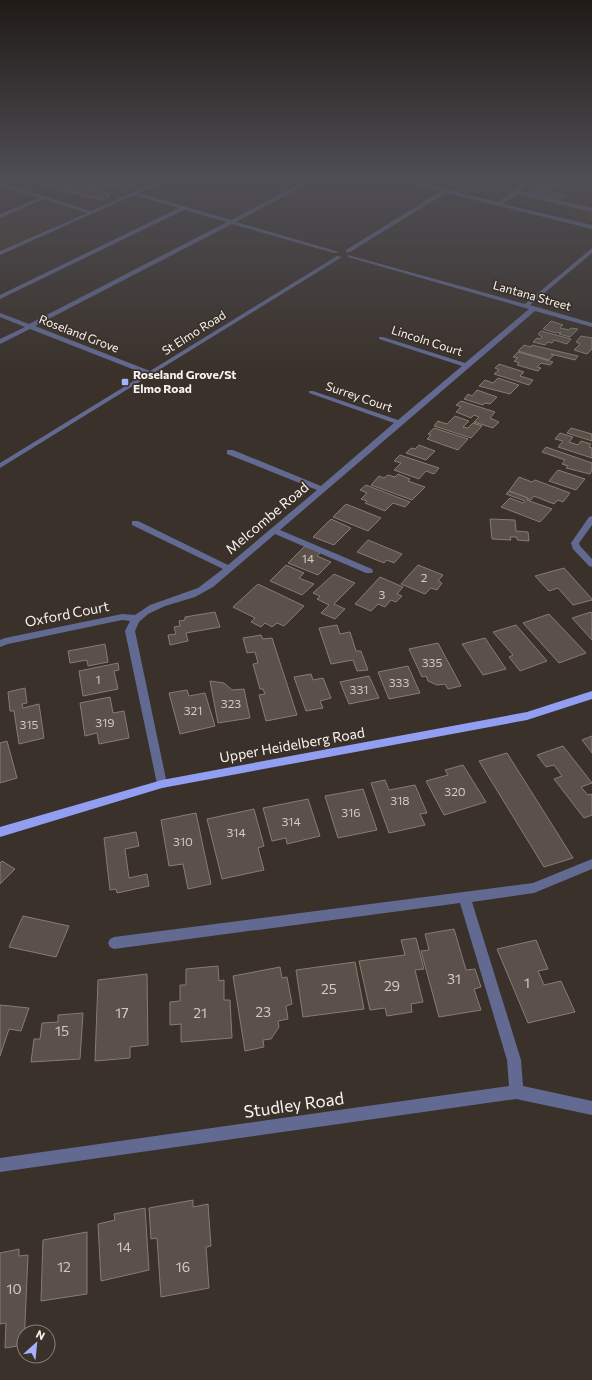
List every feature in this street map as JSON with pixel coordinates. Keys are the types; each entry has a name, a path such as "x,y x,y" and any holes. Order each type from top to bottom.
{"main road":[{"name":"Upper Heidelberg Road","path":"0,832 162,784 527,716 592,695"}],"street":[{"path":"0,253 22,243"},
{"path":"0,297 111,243"},
{"path":"0,342 192,243"},
{"path":"303,243 338,254 349,253 364,243"},
{"name":"Melcombe Road","path":"136,618 150,608 203,590 467,366 592,250"},
{"name":"Lantana Street","path":"349,253 592,325"},
{"name":"St Elmo Road","path":"0,466 338,254"},
{"name":"Roseland Grove","path":"0,316 150,373"},
{"name":"Lincoln Court","path":"381,338 467,366"},
{"name":"Surrey Court","path":"311,392 400,423"},
{"path":"230,452 322,489"},
{"path":"592,519 575,543 576,547 592,564"},
{"path":"135,524 229,569"},
{"path":"274,530 369,571"},
{"name":"Oxford Court","path":"2,642 122,617 136,618"},
{"path":"136,618 130,631 162,784"},
{"path":"114,943 465,899 534,888 592,864"},
{"path":"465,899 514,1060 516,1092"},
{"name":"Studley Road","path":"0,1165 516,1092 592,1108"}],"shaded area":[{"path":"0,243 15,243 0,250"}],"building":[{"path":"551,321 563,325 560,328 569,330 571,328 578,329 570,337 559,334 561,332 556,333 543,329"},
{"path":"541,331 571,339 567,344 554,340 552,343 548,342 545,345 533,342 537,338 540,339 542,337 538,334"},
{"path":"581,336 592,338 592,349 587,354 574,350 580,344 576,342"},
{"path":"524,345 531,347 532,345 578,356 575,360 551,354 554,355 549,360 518,351"},
{"path":"518,352 553,362 550,365 541,363 537,367 541,368 538,371 517,365 519,363 514,361 518,358 513,357"},
{"path":"499,364 524,372 520,376 533,380 529,385 494,374 499,370 495,368"},
{"path":"498,378 519,385 510,394 479,386 485,380 493,383"},
{"path":"477,390 497,397 490,404 485,403 483,405 464,399 468,394 472,396"},
{"path":"461,401 495,412 490,418 499,422 493,428 474,422 479,417 474,415 471,418 456,412 461,407 456,405"},
{"path":"455,416 469,421 463,427 468,428 473,423 482,426 471,438 434,426 438,421 447,424"},
{"path":"434,428 468,439 458,450 427,439 431,435 428,434"},
{"path":"571,428 592,434 592,441 567,433"},
{"path":"560,433 573,437 569,442 578,445 581,441 591,444 589,447 592,448 592,458 558,447 563,441 555,439"},
{"path":"419,445 435,451 426,460 406,453 411,448 415,449"},
{"path":"546,447 592,463 592,470 590,474 566,468 568,466 562,464 565,460 542,452"},
{"path":"400,455 439,468 434,474 426,471 419,479 394,470 401,463 394,461"},
{"path":"558,470 585,479 576,490 549,481"},
{"path":"398,474 410,479 408,481 425,487 412,500 371,485 379,476 384,478 388,475 395,477"},
{"path":"519,477 532,482 535,480 570,493 563,502 558,500 554,504 534,496 531,500 509,491"},
{"path":"366,485 410,502 405,507 393,503 385,511 365,503 367,501 361,499 367,493 360,490"},
{"path":"509,491 528,498 527,500 552,509 540,522 501,507 510,498 523,503 525,501 506,494"},
{"path":"346,504 381,518 368,531 333,517"},
{"path":"331,519 351,528 334,545 313,537"},
{"path":"490,519 515,520 516,531 528,532 529,541 517,540 517,537 510,537 511,540 492,539"},
{"path":"368,540 402,554 394,563 387,560 384,563 357,552"},
{"path":"305,546 321,552 317,556 331,562 318,575 288,563"},
{"path":"286,565 304,573 299,578 314,584 302,595 270,581"},
{"path":"418,565 443,575 438,581 442,583 437,590 431,588 425,594 401,584"},
{"path":"564,568 592,600 573,605 558,588 549,591 535,576"},
{"path":"334,574 355,583 334,604 345,609 335,619 321,613 329,605 317,599 320,596 313,593"},
{"path":"380,577 403,587 397,594 402,596 396,602 391,600 385,607 378,604 371,611 355,604"},
{"path":"258,584 304,606 284,626 277,623 272,627 265,623 261,627 251,622 255,618 233,607"},
{"path":"215,612 220,627 186,633 188,641 170,645 168,635 176,634 174,627 180,626 179,621 185,620 185,617"},
{"path":"591,612 592,614 592,640 572,618"},
{"path":"549,614 586,653 559,663 523,623"},
{"path":"337,625 340,634 350,632 356,651 361,651 368,670 357,671 353,660 331,664 319,628"},
{"path":"516,625 547,661 520,671 509,657 513,655 493,632"},
{"path":"261,635 263,639 272,638 297,715 266,721 259,695 265,694 263,689 260,689 253,664 258,663 255,652 247,653 243,638"},
{"path":"485,638 506,669 483,675 462,644"},
{"path":"438,643 461,686 448,689 445,684 437,685 428,681 426,676 422,677 409,649"},
{"path":"105,644 108,662 88,666 87,660 70,663 68,651"},
{"path":"118,663 119,670 114,671 118,689 83,696 79,671"},
{"path":"408,666 420,693 389,699 378,672"},
{"path":"311,674 313,680 323,678 331,698 320,701 323,708 306,711 294,677"},
{"path":"369,676 379,698 349,704 340,682"},
{"path":"210,681 224,683 232,690 244,689 250,718 218,723"},
{"path":"25,688 27,703 22,704 23,708 39,704 44,738 19,744 14,711 10,711 8,692"},
{"path":"187,690 189,696 205,693 215,726 180,734 169,693"},
{"path":"110,697 113,713 124,711 129,738 99,744 97,733 85,736 80,703"},
{"path":"592,736 592,753 582,740"},
{"path":"7,741 17,778 0,783 0,743"},
{"path":"563,746 592,783 581,787 588,795 592,794 592,815 584,818 554,779 562,776 554,765 546,767 537,755"},
{"path":"507,753 573,858 544,867 479,761"},
{"path":"463,765 486,802 444,815 426,781 448,775 445,770"},
{"path":"385,780 389,790 415,785 427,813 420,814 425,825 389,833 371,783"},
{"path":"363,789 377,830 338,838 325,796"},
{"path":"308,799 320,836 287,844 286,838 272,841 263,808"},
{"path":"254,809 264,846 258,848 264,870 222,879 207,819"},
{"path":"196,813 211,884 188,889 183,864 169,866 161,820"},
{"path":"136,832 139,846 125,849 129,878 147,874 149,886 117,893 116,889 110,890 104,838"},
{"path":"2,861 15,869 0,884 0,863"},
{"path":"23,916 69,926 56,957 9,947"},
{"path":"454,929 466,970 475,969 481,987 474,989 481,1010 439,1017 421,951 429,950 425,934"},
{"path":"416,938 424,969 415,970 423,1002 411,1004 412,1012 387,1016 385,1008 370,1010 359,961 405,955 401,940"},
{"path":"536,940 548,969 538,971 544,985 561,981 575,1012 528,1023 497,949"},
{"path":"355,962 364,1009 303,1017 296,970"},
{"path":"218,966 219,981 224,980 224,1000 230,1000 232,1038 181,1042 181,1024 170,1025 170,1002 180,1001 180,985 186,985 186,969"},
{"path":"280,967 282,978 287,977 292,1004 286,1006 288,1019 278,1021 279,1027 271,1039 263,1040 264,1047 245,1051 233,976"},
{"path":"147,974 148,1045 130,1047 130,1058 95,1061 98,980"},
{"path":"0,1005 29,1008 21,1031 9,1029 0,1056"},
{"path":"83,1013 80,1059 31,1062 34,1039 40,1039 42,1023 58,1022 58,1015"},
{"path":"193,1200 193,1207 208,1204 211,1246 206,1247 209,1288 161,1297 157,1238 151,1239 149,1208"},
{"path":"145,1208 149,1270 101,1281 98,1224 115,1220 114,1214"},
{"path":"87,1232 87,1294 41,1301 43,1240"},
{"path":"19,1249 19,1256 28,1255 25,1324 16,1324 16,1346 5,1348 6,1323 0,1324 0,1253"}],"place":[{"name":"Roseland Grove/St Elmo Road","path":"125,382"}]}
